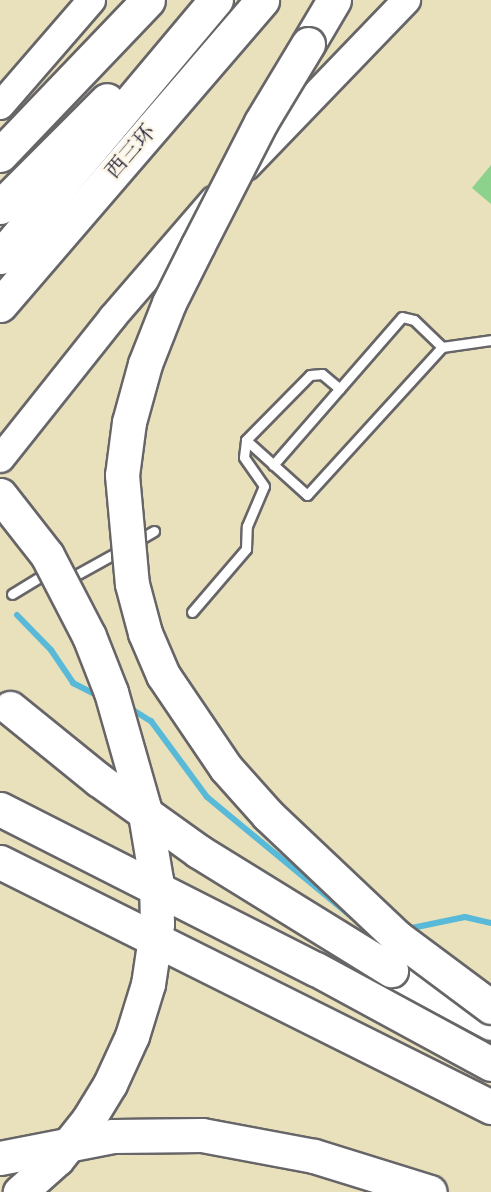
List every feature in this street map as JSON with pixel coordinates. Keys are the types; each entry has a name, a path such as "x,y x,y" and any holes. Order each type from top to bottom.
{"highway":[{"path":"0,155 148,0"},
{"path":"0,207 214,0"},
{"name":"西三环","path":"0,257 214,0"},
{"name":"西三环","path":"0,305 262,0"},
{"path":"334,0 261,122 198,245 145,364 129,422 122,475 132,584 145,633 163,675 226,768 268,815 397,937 491,1007"},
{"path":"0,495 20,515 53,565 89,636 111,692 144,808 156,880 157,924 145,994 132,1036 110,1084 88,1120 57,1159 20,1192"},
{"path":"0,700 99,780 198,850 392,970 491,1023"},
{"path":"0,809 316,969 491,1064"},
{"path":"0,862 491,1107"},
{"path":"0,1158 103,1137 202,1135 304,1154 430,1192"}],"main road":[{"path":"0,105 91,0"},
{"path":"0,458 194,221 406,0"}],"lane":[{"path":"273,465 402,317 414,320 442,347"},
{"path":"246,440 307,495 442,347 491,340"},
{"path":"192,612 246,549 247,526 264,486 244,457 246,440 310,375 322,374 340,388"},
{"path":"12,594 50,571 58,586 154,531"}],"green space":[{"path":"491,165 491,204 472,188"}],"waterway":[{"path":"17,615 51,650 73,683 101,697"},
{"path":"125,705 151,721 207,797 352,917"},
{"path":"407,929 465,917 491,923"}]}
